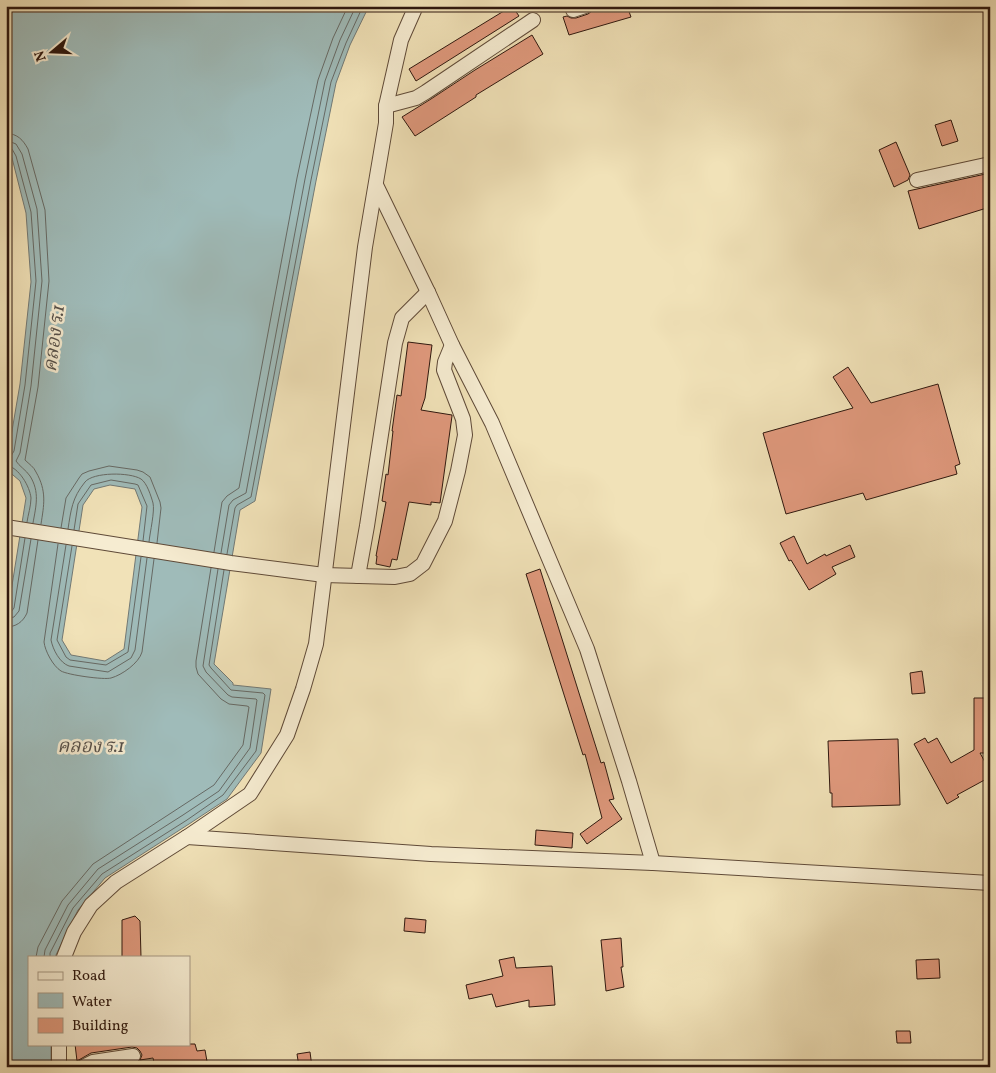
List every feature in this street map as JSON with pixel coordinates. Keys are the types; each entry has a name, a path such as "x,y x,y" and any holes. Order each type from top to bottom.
{"street":[{"path":"64,956 74,932 91,905 116,882 250,794 287,735 316,644 365,247 386,123 386,106 401,40 416,6"},
{"path":"386,106 416,98 533,20"},
{"path":"917,180 990,164"},
{"path":"376,184 452,346 492,423 587,649 629,781 652,862"},
{"path":"358,576 395,343 402,318 428,292"},
{"path":"10,528 230,563 324,575 395,577 410,574 423,564 445,521 465,434 463,419 444,370 445,362 452,346"},
{"path":"187,837 431,854 652,862 990,883"},
{"path":"59,1046 59,1067"},
{"path":"83,1067 93,1062 133,1056"}],"water":[{"name":"คลอง ร.1","path":"6,6 369,6 350,45 336,83 255,501 240,510 214,664 233,685 271,689 261,753 227,799 105,878 78,910 55,956 28,956 28,1046 51,1046 51,1067 6,1067 6,623 26,498 20,481 6,469 6,466 20,384 31,282 26,213 12,158 6,149","holes":["110,485 135,489 142,507 124,649 105,661 71,655 62,640 83,505 94,489"]}],"building":[{"path":"512,6 519,16 416,81 409,69"},
{"path":"599,6 627,6 631,17 569,35 563,17 576,18 588,14 593,8"},
{"path":"532,35 543,54 476,95 476,97 415,136 402,117"},
{"path":"951,120 958,141 942,146 935,125"},
{"path":"896,142 910,175 908,180 894,187 879,150"},
{"path":"990,173 990,207 919,229 908,191"},
{"path":"408,342 432,345 425,398 421,410 452,416 440,503 431,502 431,505 409,502 397,560 392,559 390,567 376,564 376,556 386,502 382,501 386,474 388,475 397,395 401,396"},
{"path":"848,367 871,403 938,384 960,464 955,466 957,474 866,500 863,493 786,514 763,433 853,408 833,377"},
{"path":"794,536 807,564 825,554 826,556 850,545 855,557 832,567 836,574 809,590 791,560 789,561 780,543"},
{"path":"540,569 601,763 604,762 614,799 609,800 622,819 587,844 580,834 602,818 585,754 583,755 526,574"},
{"path":"922,671 925,693 912,694 910,673"},
{"path":"974,698 990,698 990,753 980,753 990,771 990,777 957,795 959,797 947,804 914,744 925,738 928,743 937,738 951,763 974,750"},
{"path":"898,739 900,805 832,807 828,741"},
{"path":"536,830 573,833 572,848 535,845"},
{"path":"135,916 140,921 141,956 122,956 122,920"},
{"path":"405,918 426,920 425,933 404,931"},
{"path":"621,938 623,967 621,967 624,987 606,991 601,940"},
{"path":"514,957 516,968 552,966 555,1005 529,1007 529,1000 496,1007 492,994 469,999 466,985 503,976 499,960"},
{"path":"939,959 940,978 917,979 916,960"},
{"path":"896,1031 910,1031 911,1043 897,1043"},
{"path":"190,1044 195,1044 197,1051 205,1050 208,1067 155,1067 153,1058 140,1060 142,1055 140,1051 132,1047 91,1053 77,1061 75,1046 190,1046"},
{"path":"310,1052 312,1067 299,1067 297,1054"}]}
